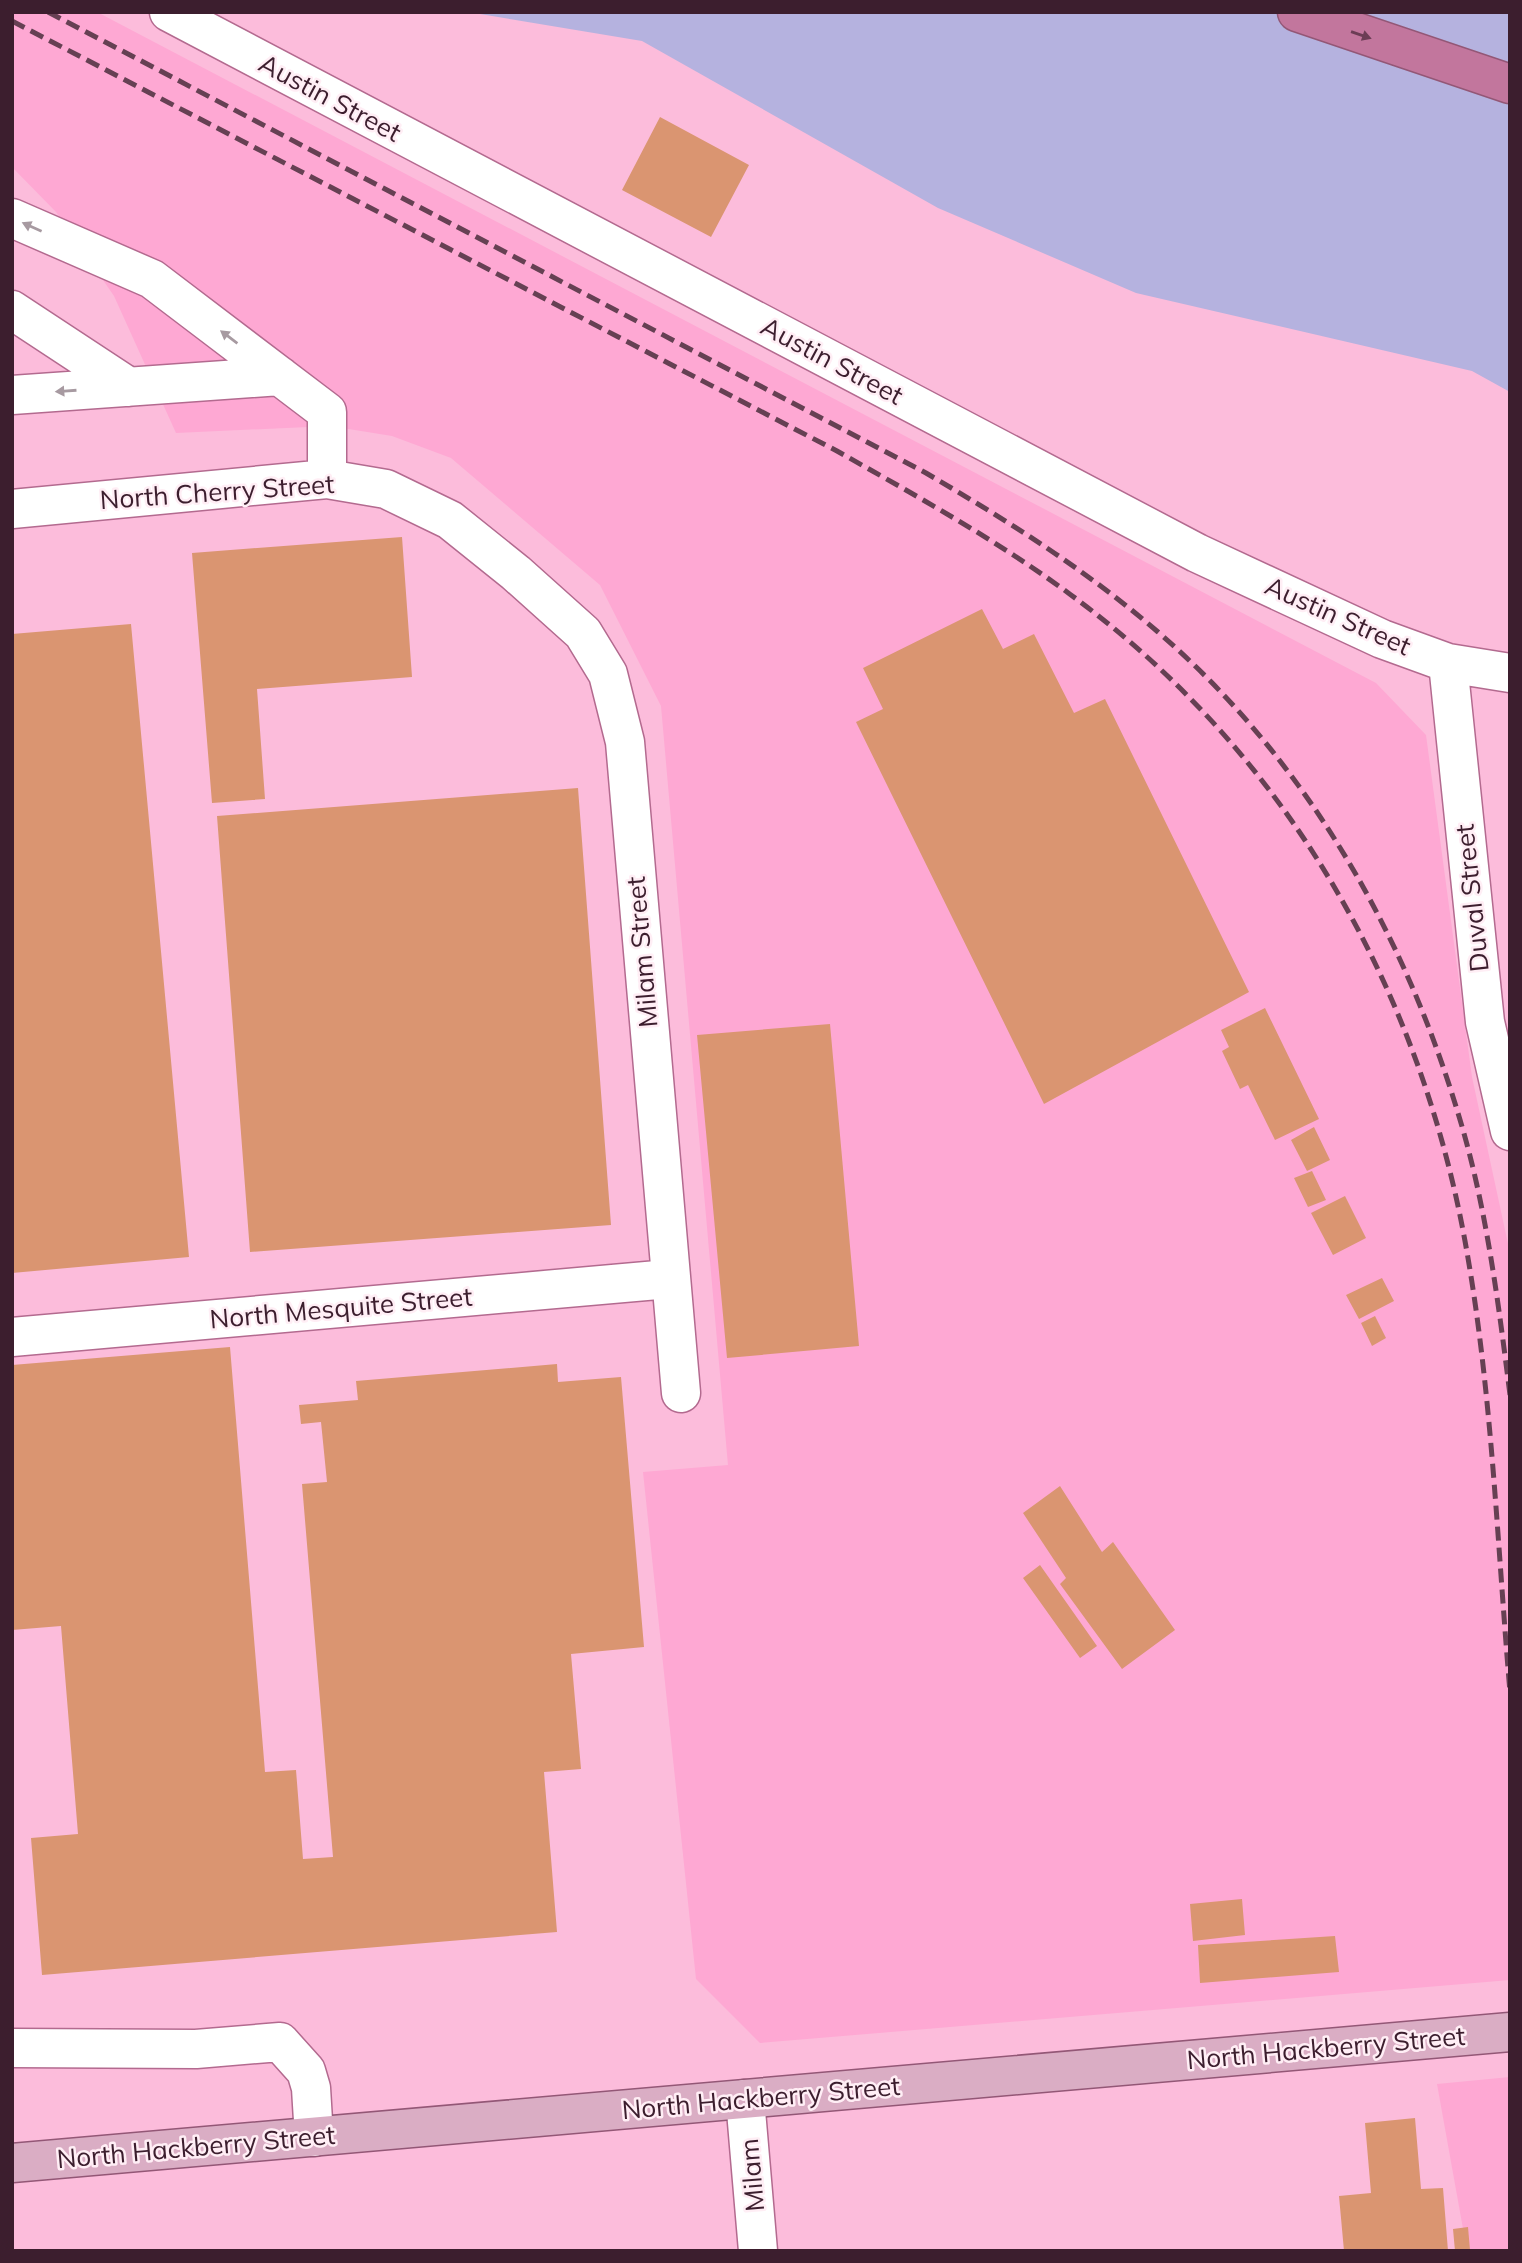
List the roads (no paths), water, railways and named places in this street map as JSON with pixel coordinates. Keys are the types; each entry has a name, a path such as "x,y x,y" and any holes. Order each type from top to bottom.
{"highway":[{"path":"1297,12 1510,84"}],"main road":[{"name":"North Hackberry Street","path":"12,2163 1510,2032"}],"street":[{"name":"Austin Street","path":"169,12 1197,553 1382,639 1448,663 1510,673"},
{"path":"12,218 152,279 327,412 327,479"},
{"path":"12,310 129,387"},
{"path":"12,395 281,376"},
{"name":"North Cherry Street","path":"12,509 327,479 386,489 450,520 516,573 583,633"},
{"name":"Milam Street","path":"583,633 608,674 625,742 669,1279 681,1393"},
{"name":"Duval Street","path":"1448,663 1485,1022 1510,1131"},
{"name":"North Mesquite Street","path":"12,1337 669,1279"},
{"path":"12,2048 196,2049 280,2042 306,2071 311,2088 314,2137"},
{"name":"Milam","path":"745,2099 758,2251"}],"railway":[{"path":"48,12 926,473 1075,567 1131,609 1211,681 1259,735 1303,791 1342,851 1408,978 1435,1045 1468,1147 1484,1217 1510,1395"},
{"path":"12,21 837,451 933,506 1027,564 1087,607 1160,668 1225,736 1284,810 1335,888 1379,971 1415,1058 1444,1148 1465,1241 1482,1353 1510,1692"}]}
